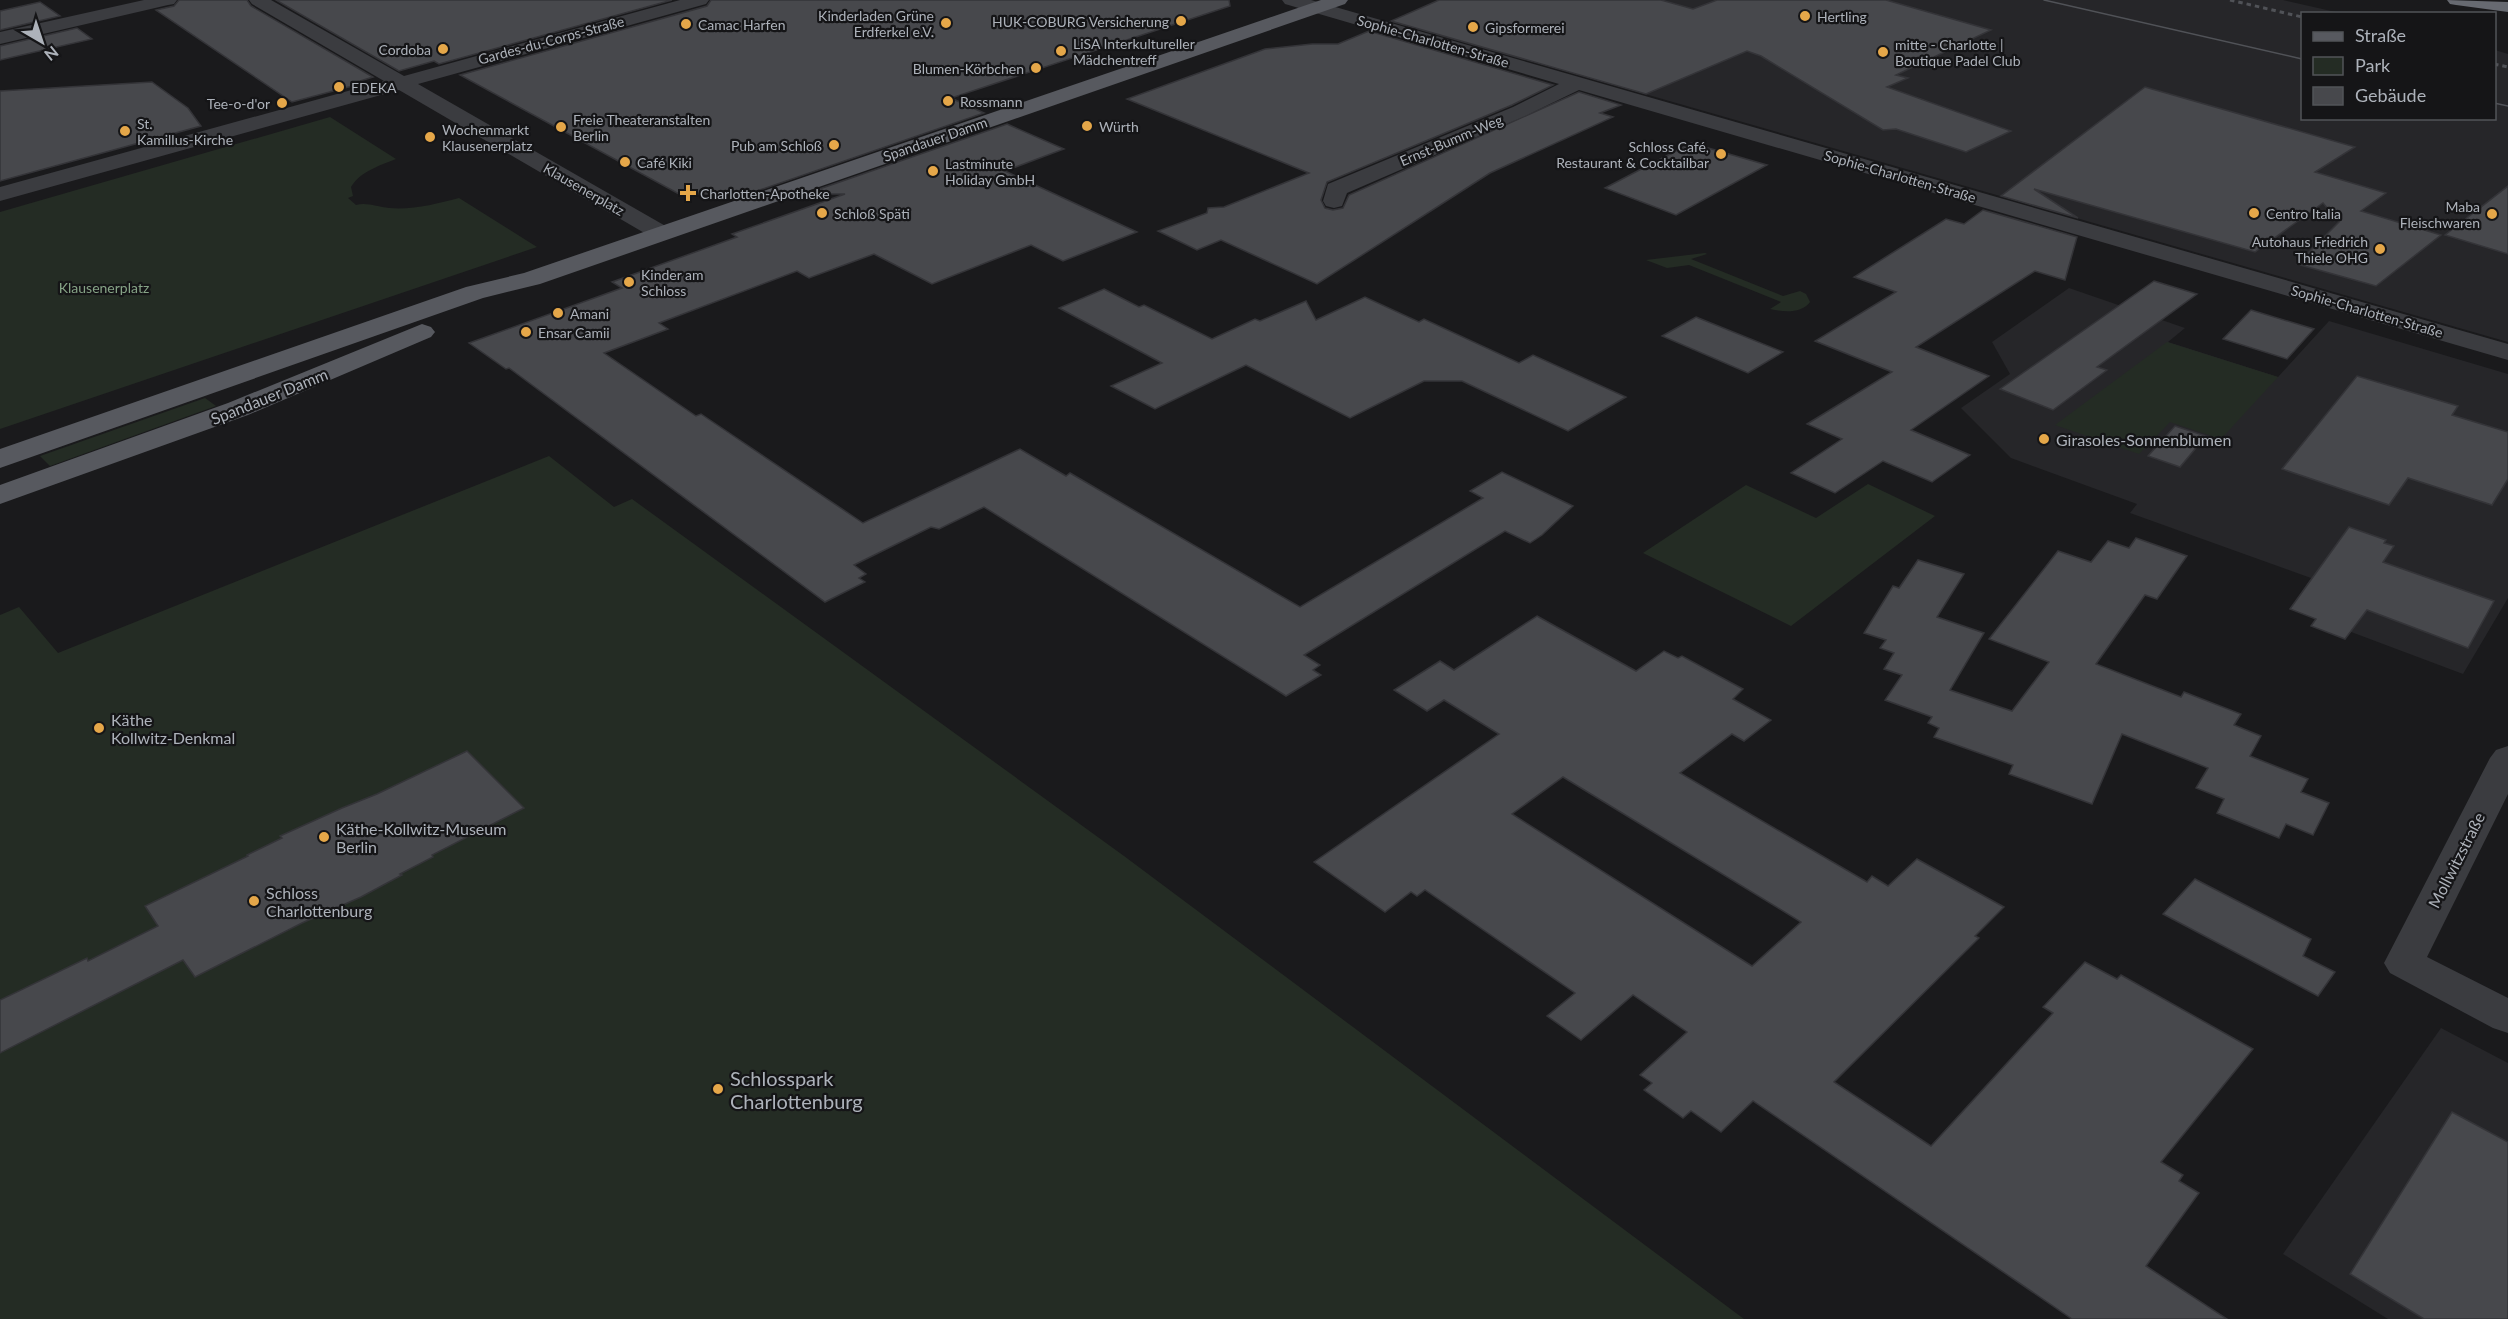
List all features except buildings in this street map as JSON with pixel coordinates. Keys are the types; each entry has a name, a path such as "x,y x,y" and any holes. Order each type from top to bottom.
{"highway":[{"path":"2457,0 2508,7"}],"main road":[{"name":"Spandauer Damm","path":"0,459 464,296 531,279 1339,0"},
{"name":"Spandauer Damm","path":"0,495 188,428 280,392 493,302 531,279"}],"street":[{"path":"0,38 168,0"},
{"name":"Klausenerplatz","path":"258,0 661,233"},
{"name":"Gardes-du-Corps-Straße","path":"402,82 700,0"},
{"name":"Sophie-Charlotten-Straße","path":"1291,0 2508,351"},
{"path":"0,194 402,82"},
{"name":"Ernst-Bumm-Weg","path":"1334,201 1336,189 1520,111 1577,83"},
{"name":"Mollwitzstraße","path":"2508,758 2404,963 2508,1017"}],"shaded area":[{"path":"1525,0 2283,0 2336,12 2301,12 2301,120 2496,120 2496,50 2508,54 2508,342 1436,34"},
{"path":"2069,288 2185,328 2168,342 2278,377 2329,321 2508,374 2508,598 2463,674 2290,609 2311,578 2130,513 2137,504 2011,458 1961,408 2010,374 1992,342"},
{"path":"2441,1028 2508,1063 2508,1319 2388,1319 2283,1254"}],"green space":[{"name":"Klausenerplatz","path":"330,117 396,159 371,170 355,181 351,187 353,196 348,198 356,205 407,208 459,198 537,247 0,429 0,212"},
{"path":"1707,254 1691,259 1783,296 1800,291 1806,294 1810,302 1797,310 1770,309 1781,302 1689,265 1667,268 1646,260"},
{"path":"2167,342 2278,377 2221,439 2170,422 2139,454 2055,425"},
{"path":"205,398 216,406 50,466 40,456"},
{"name":"Schlosspark Charlottenburg","path":"549,456 614,507 632,499 1124,856 1744,1319 0,1319 0,615 19,607 58,653"},
{"path":"1868,484 1935,516 1791,626 1643,553 1746,485 1816,518"}],"tram line":[{"path":"2044,0 2301,59"},
{"path":"2496,103 2508,106"}],"railway":[{"path":"2230,0 2301,17"},
{"path":"2496,64 2508,67"}],"place":[{"name":"Hertling","path":"1805,16"},
{"name":"HUK-COBURG Versicherung","path":"1181,21"},
{"name":"Kinderladen Grüne Erdferkel e.V.","path":"946,23"},
{"name":"Camac Harfen","path":"686,24"},
{"name":"Gipsformerei","path":"1473,27"},
{"name":"Cordoba","path":"443,49"},
{"name":"LiSA Interkultureller Mädchentreff","path":"1061,51"},
{"name":"mitte - Charlotte | Boutique Padel Club","path":"1883,52"},
{"name":"Blumen-Körbchen","path":"1036,68"},
{"name":"EDEKA","path":"339,87"},
{"name":"Rossmann","path":"948,101"},
{"name":"Tee-o-d'or","path":"282,103"},
{"name":"Würth","path":"1087,126"},
{"name":"Freie Theateranstalten Berlin","path":"561,127"},
{"name":"St. Kamillus-Kirche","path":"125,131"},
{"name":"Wochenmarkt Klausenerplatz","path":"430,137"},
{"name":"Pub am Schloß","path":"834,145"},
{"name":"Schloss Café, Restaurant & Cocktailbar","path":"1721,154"},
{"name":"Café Kiki","path":"625,162"},
{"name":"Lastminute Holiday GmbH","path":"933,171"},
{"name":"Charlotten-Apotheke","path":"688,193"},
{"name":"Schloß Späti","path":"822,213"},
{"name":"Centro Italia","path":"2254,213"},
{"name":"Maba Fleischwaren","path":"2492,214"},
{"name":"Autohaus Friedrich Thiele OHG","path":"2380,249"},
{"name":"Kinder am Schloss","path":"629,282"},
{"name":"Amani","path":"558,313"},
{"name":"Ensar Camii","path":"526,332"},
{"name":"Girasoles-Sonnenblumen","path":"2044,439"},
{"name":"Käthe Kollwitz-Denkmal","path":"99,728"},
{"name":"Käthe-Kollwitz-Museum Berlin","path":"324,837"},
{"name":"Schloss Charlottenburg","path":"254,901"},
{"name":"Schlosspark Charlottenburg","path":"718,1089"}]}
